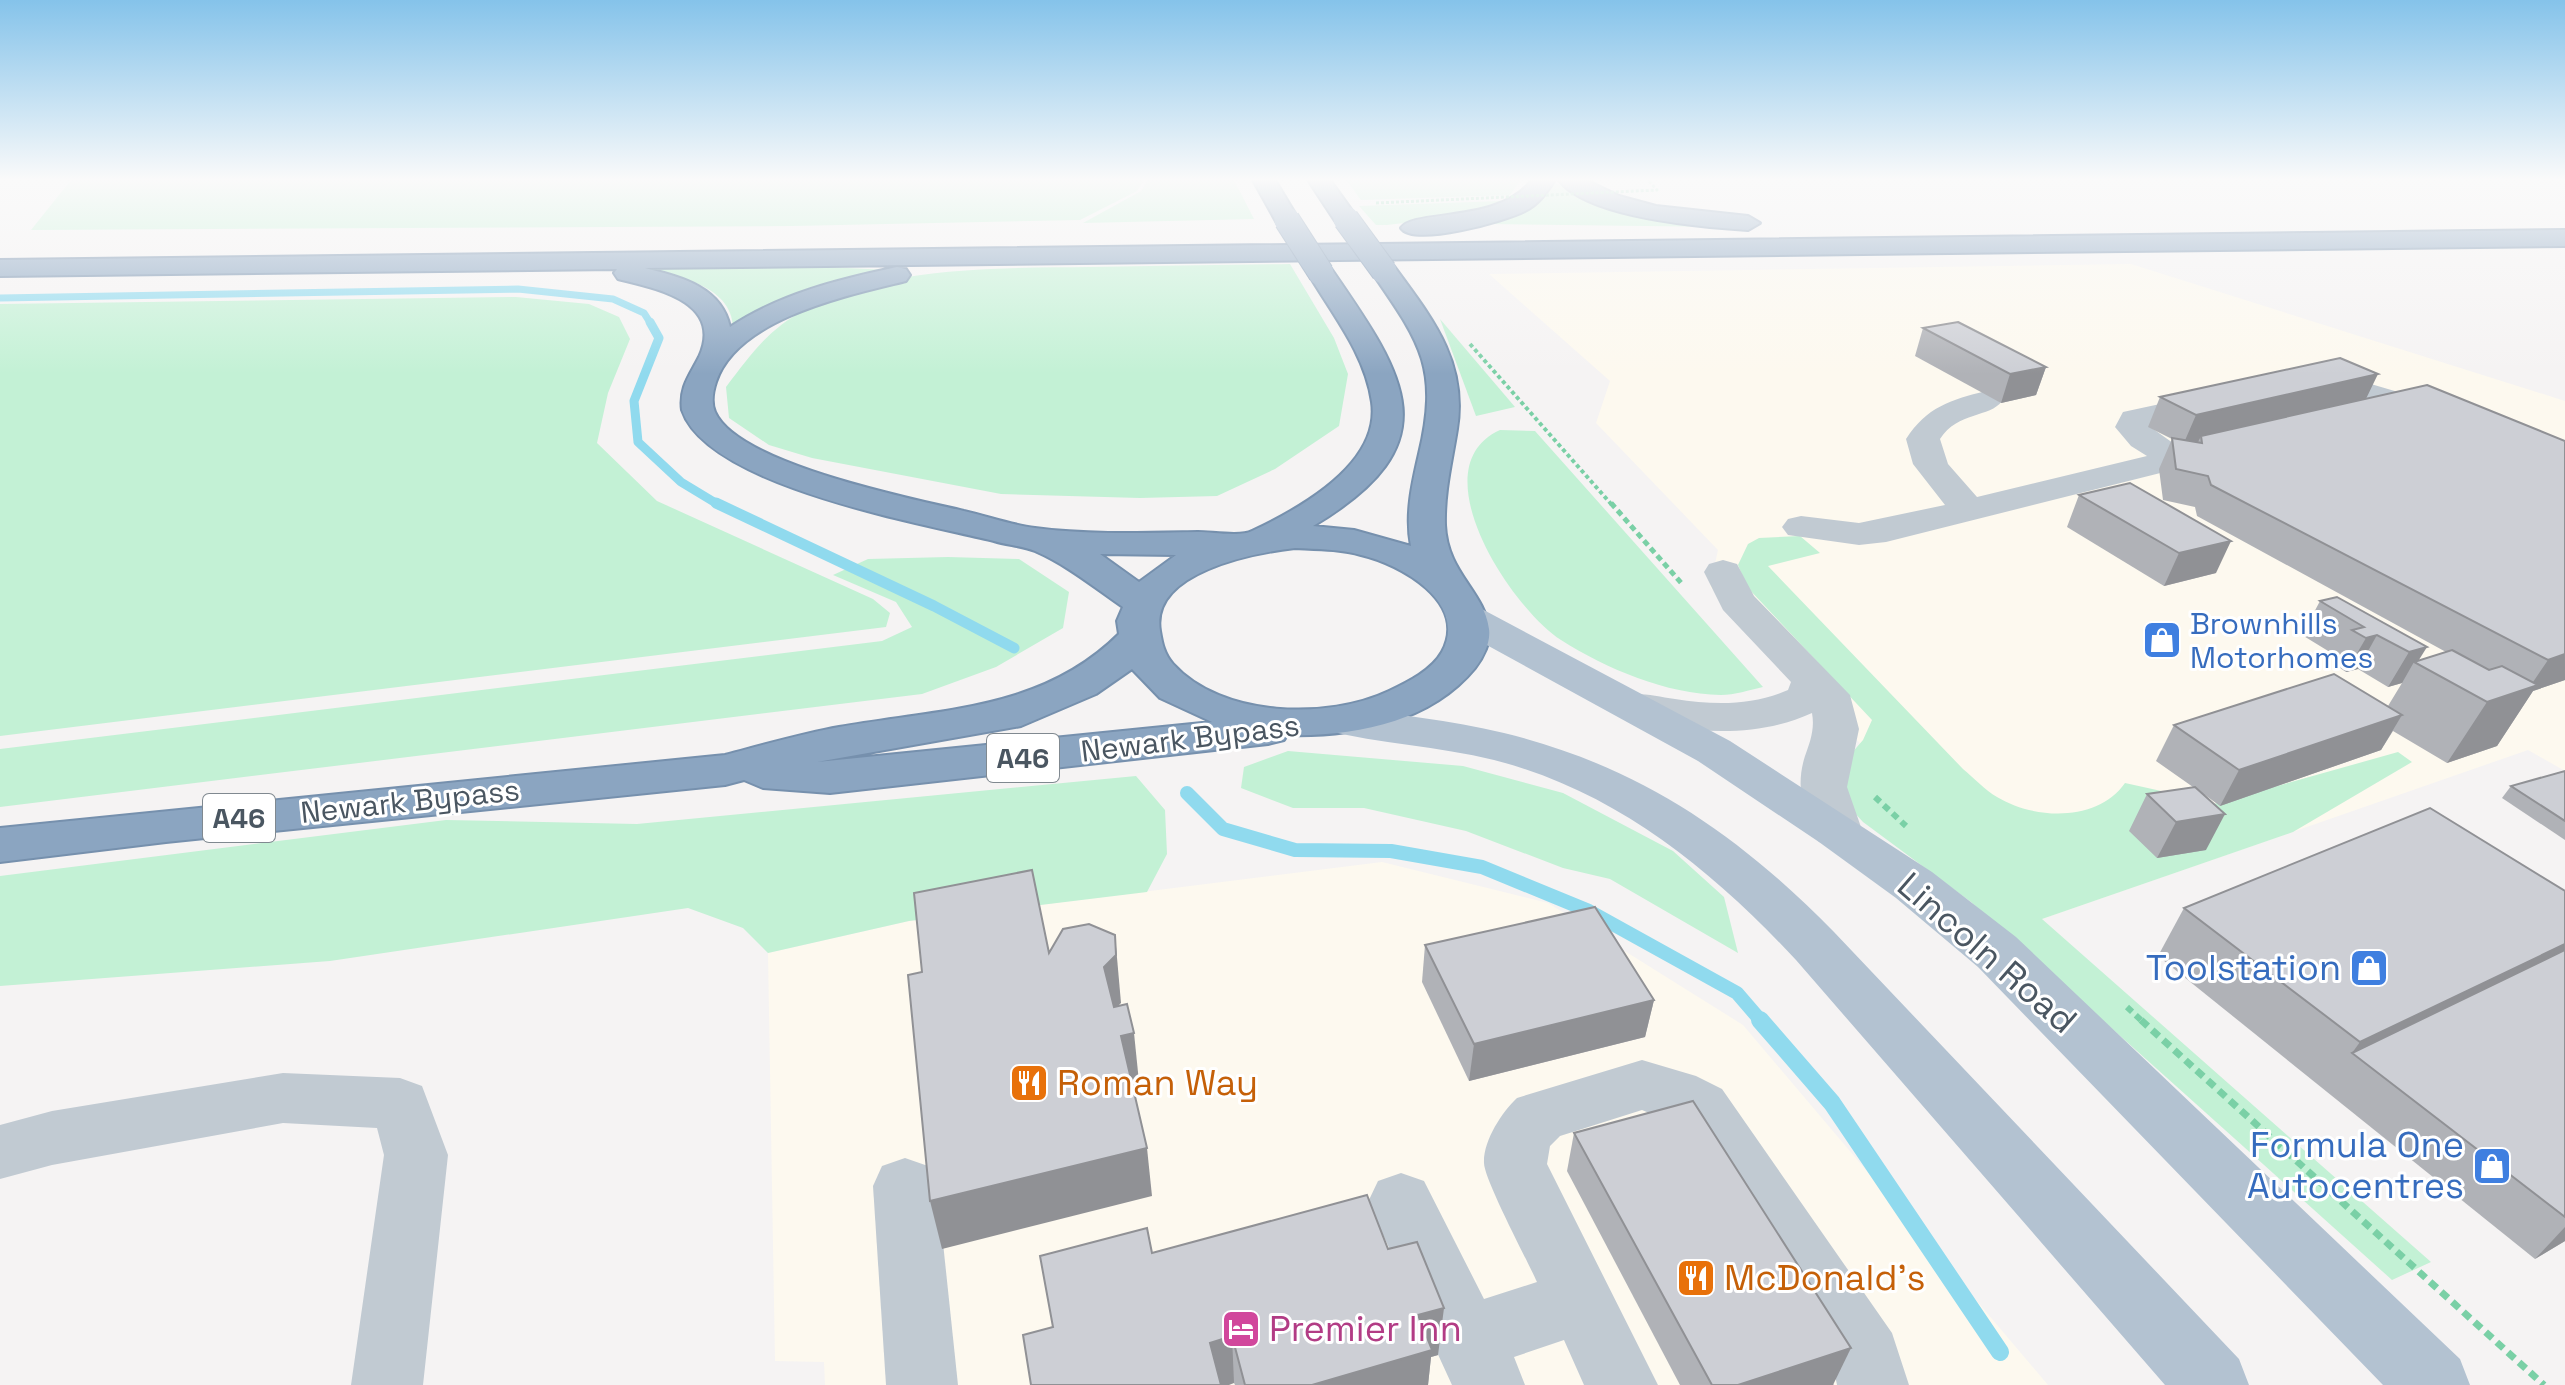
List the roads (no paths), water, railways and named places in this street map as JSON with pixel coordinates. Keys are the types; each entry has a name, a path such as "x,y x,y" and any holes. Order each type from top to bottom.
{"highway":[{"path":"0,252 412,245"},
{"path":"1303,245 1380,370 1388,393 1386,430 1377,456 1359,479 1327,503 1252,541 1182,566 1160,584 1142,621 1143,650 1159,674 1206,704 1248,717 1331,721 1403,704 1435,686 1463,653 1455,599 1431,551 1427,528 1445,407 1444,382 1431,339 1384,271 1358,245"},
{"path":"0,268 1973,245"},
{"path":"715,355 769,317 852,285 911,272 1047,255"},
{"path":"449,262 601,269 662,281 695,295 713,313 719,335 715,355 698,389 696,402 709,428 738,452 805,479 1040,540 1085,562 1142,621"},
{"path":"1040,540 1252,541 1313,537 1363,544 1409,559 1455,599"},
{"name":"Newark Bypass","path":"0,845 166,825 725,770 836,742 1005,716 1081,685 1114,663 1142,621"},
{"name":"Newark Bypass","path":"725,770 830,778 1192,740 1331,721"}],"main road":[{"name":"Lincoln Road","path":"1455,599 1514,645 1714,751 1837,830 1914,885 1997,952 2434,1385"},
{"path":"1331,721 1504,748 1543,760 1604,784 1692,834 1725,859 1815,946 2213,1385"}],"street":[{"path":"2282,387 2337,383 2404,404 2343,419"},
{"path":"2175,459 2143,439 2131,427 2135,419 2238,397"},
{"path":"1965,511 1960,494 1931,470 1923,439 1932,422 1947,409 1986,401"},
{"path":"1801,527 1859,534 2252,441"},
{"path":"1707,583 1737,601 1828,695 1839,723 1823,781 1823,792 1837,830"},
{"path":"1634,706 1717,720 1753,718 1808,698 1813,681"},
{"path":"1622,1385 1515,1165 1518,1144 1526,1127 1539,1116 1642,1085 1659,1088 1700,1107 1867,1358 1873,1385"},
{"path":"0,1152 52,1138 283,1098 400,1104 416,1155 387,1385"},
{"path":"905,1186 922,1385"},
{"path":"1401,1202 1478,1362 1579,1302"}],"waterway":[{"path":"0,298 518,289 613,299 644,313 651,324"},
{"path":"650,322 659,338 634,401 638,442 681,482 719,505"},
{"path":"716,503 934,606 1014,648"},
{"path":"1187,793 1223,829 1295,850 1391,851 1482,867 1589,911 1737,993 1762,1022"},
{"path":"1760,1020 1832,1103 2000,1352"}],"place":[{"name":"Brownhills Motorhomes","path":"2162,640"},
{"name":"Toolstation","path":"2369,968"},
{"name":"Roman Way","path":"1029,1083"},
{"name":"Formula One Autocentres","path":"2492,1166"},
{"name":"McDonald's","path":"1696,1278"},
{"name":"Premier Inn","path":"1241,1329"}]}
